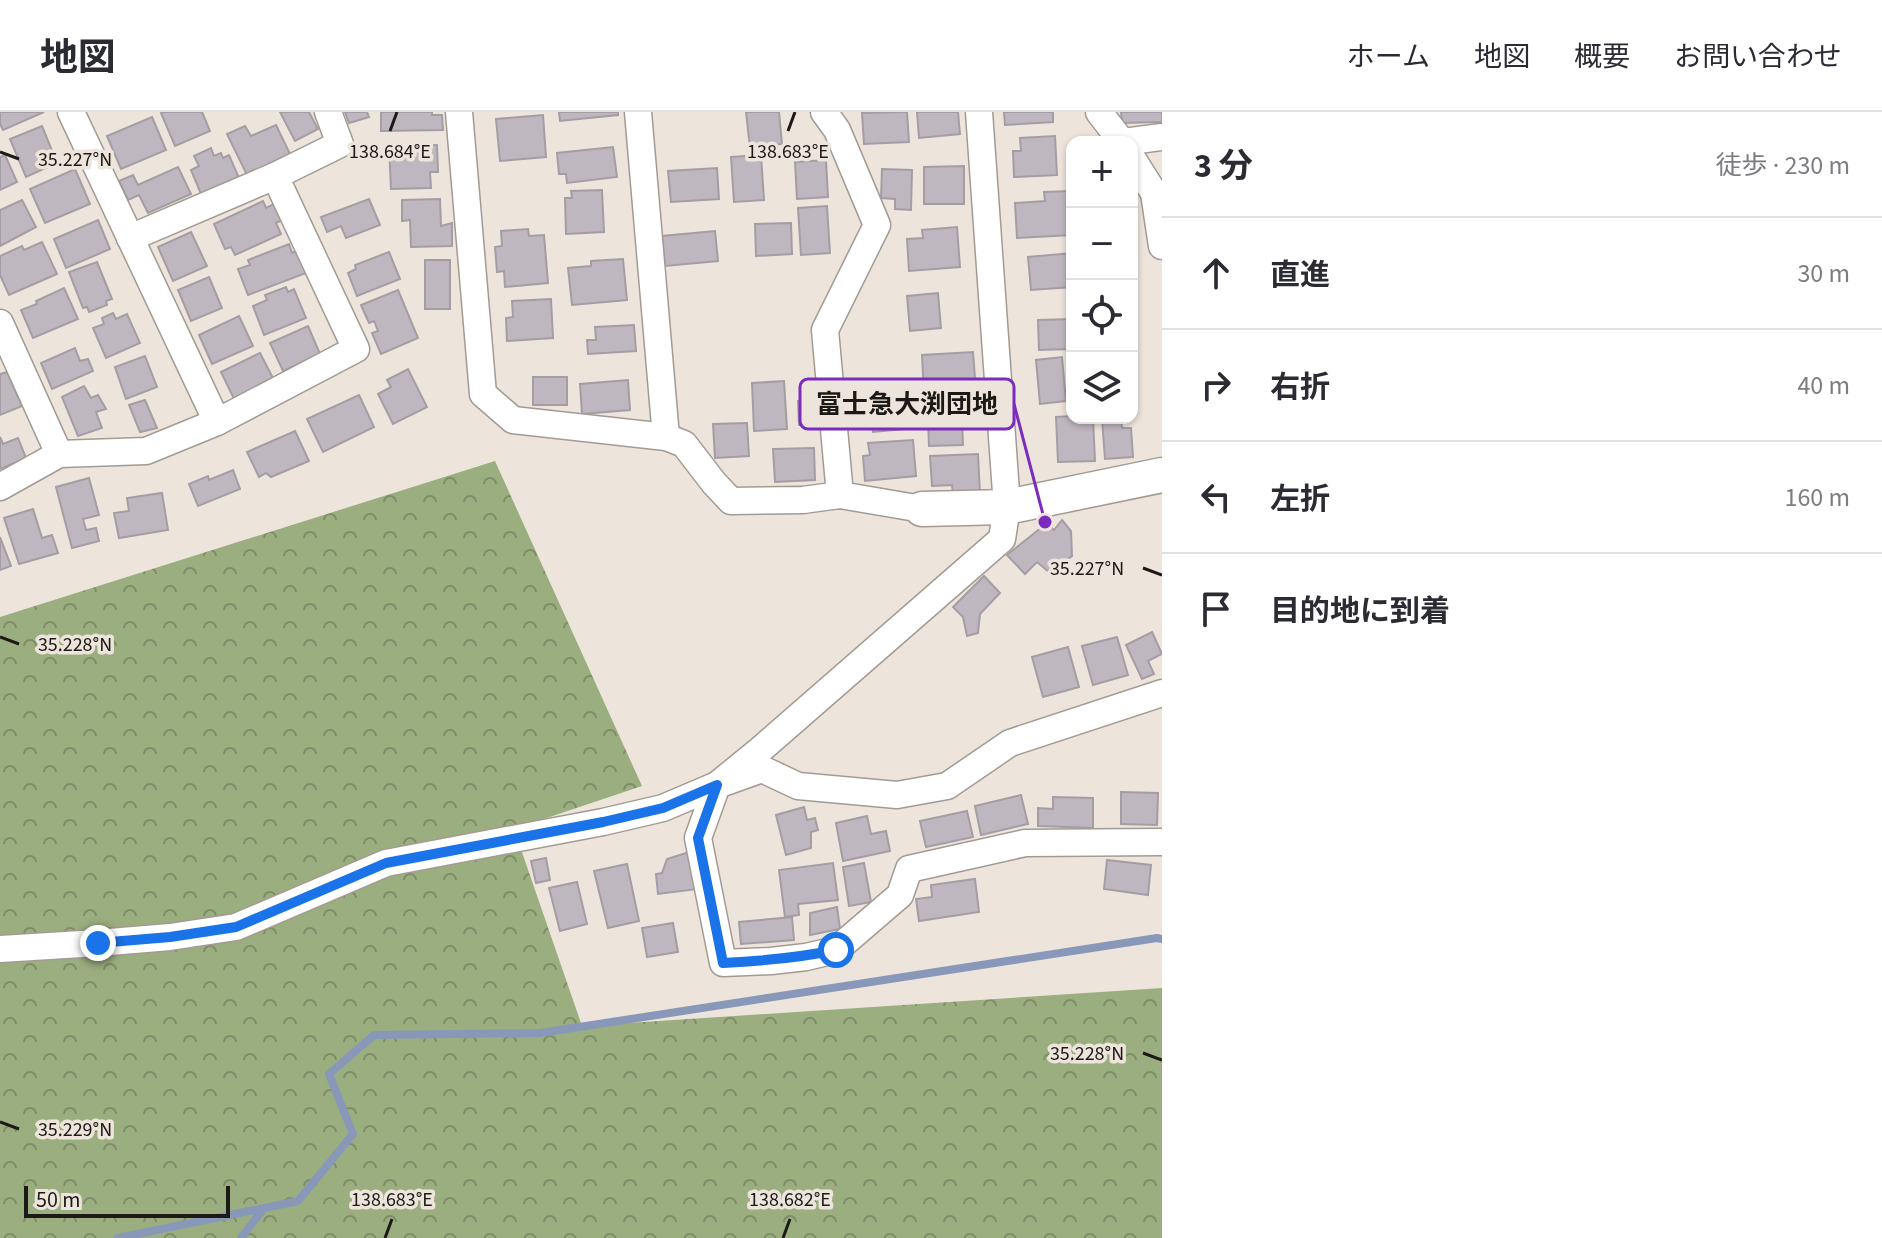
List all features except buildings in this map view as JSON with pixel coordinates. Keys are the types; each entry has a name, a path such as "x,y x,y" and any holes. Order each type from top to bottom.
{"street":[{"path":"130,238 275,176 340,144 328,112"},
{"path":"459,112 483,394 513,420 666,437 684,444 731,501 803,500 840,495 922,509 1007,507 1162,475"},
{"path":"638,112 666,437"},
{"path":"824,112 837,130 877,225 825,330 840,495"},
{"path":"979,112 1007,507 1002,539 717,785 698,838 723,963 806,957 836,950 900,895 909,869 1025,843 1162,842"},
{"path":"1099,112 1118,136"},
{"path":"82,115 130,238 217,422"},
{"path":"1138,140 1162,137"},
{"path":"1138,168 1154,193 1162,246"},
{"path":"0,487 59,454 146,451 217,422 356,349 275,176"},
{"path":"0,323 59,454"},
{"path":"0,949 170,937 236,927 386,863 663,808 762,769 798,786 897,795 947,786 1010,743 1162,693"}],"green space":[{"path":"495,461 642,786 514,829 582,1026 1162,988 1162,1238 0,1238 0,617"}],"waterway":[{"path":"118,1238 298,1201 353,1134 329,1074 374,1035 540,1033 1162,939"},
{"path":"241,1238 264,1208"}],"place":[{"name":"富士急大渕団地","path":"1045,522"}],"route":[{"path":"98,943 236,927 386,863 663,808 717,785 698,838 723,963 806,957 836,950"}]}
